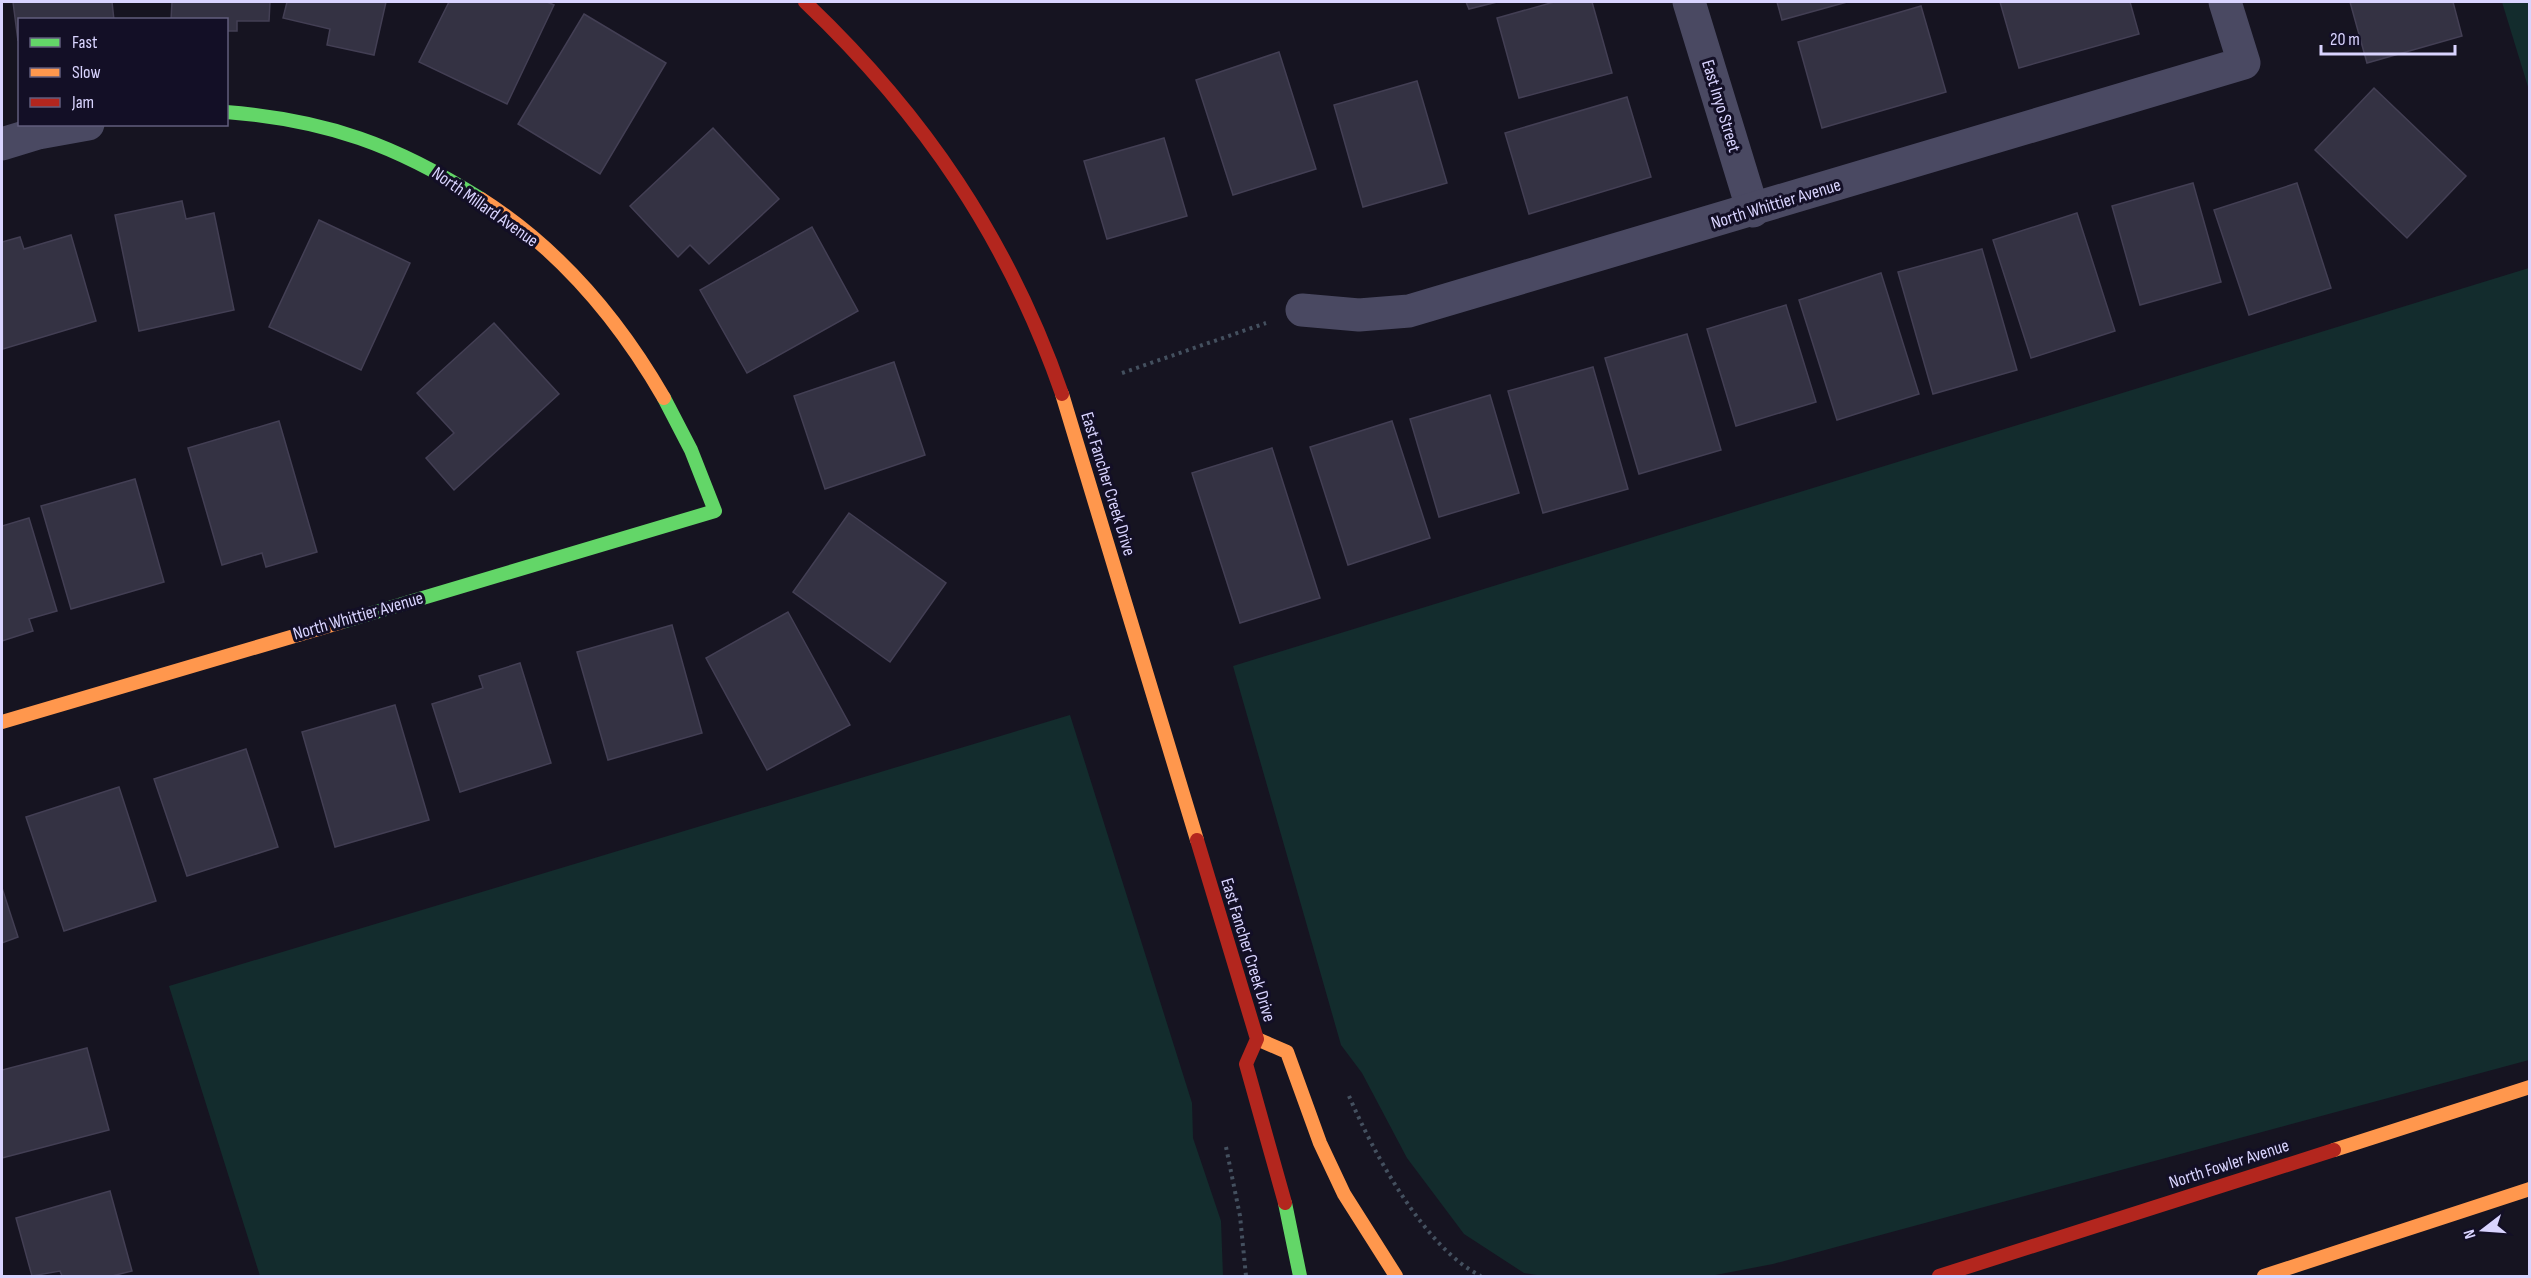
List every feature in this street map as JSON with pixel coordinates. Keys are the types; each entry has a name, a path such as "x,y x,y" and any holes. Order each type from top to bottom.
{"street":[{"name":"East Fancher Creek Drive","path":"805,2 908,111 979,213 1032,313 1064,400 1257,1039 1246,1064 1269,1137 1292,1227 1300,1276"},
{"name":"East Inyo Street","path":"1689,2 1753,211"},
{"name":"North Whittier Avenue","path":"1302,310 1359,315 1409,311 1753,211 2244,63 2225,2"},
{"name":"North Millard Avenue","path":"228,112 274,116 342,131 410,157 464,188 521,228 580,281 631,346 674,413 698,463 715,511"},
{"path":"2,144 38,133 77,126"},
{"name":"North Whittier Avenue","path":"2,722 715,511"},
{"name":"East Fancher Creek Drive","path":"1257,1039 1287,1052 1320,1143 1344,1194 1396,1276"},
{"name":"North Fowler Avenue","path":"1939,1276 2529,1087"},
{"path":"2264,1276 2529,1189"}],"path":[{"path":"1122,374 1302,310"},
{"path":"1345,1087 1364,1131 1430,1234 1465,1269 1481,1276"},
{"path":"1225,1143 1240,1216 1246,1276"}],"green space":[{"path":"2502,2 2529,2 2529,90"},
{"path":"2529,268 2529,1060 1773,1264 1710,1276 1543,1276 1524,1273 1464,1234 1407,1158 1362,1073 1341,1045 1233,666"},
{"path":"1070,715 1192,1103 1193,1138 1221,1221 1223,1276 260,1276 169,986"}],"building":[{"path":"13,2 112,2 114,18 18,18 18,41"},
{"path":"172,2 270,2 269,21 237,21 237,31 228,31 228,18 171,18"},
{"path":"287,2 386,2 374,55 327,45 330,29 283,18"},
{"path":"449,2 547,2 554,5 507,104 419,62"},
{"path":"1466,2 1497,2 1469,9"},
{"path":"1554,2 1592,2 1612,73 1519,98 1497,18"},
{"path":"1777,2 1847,2 1782,20"},
{"path":"2000,2 2130,2 2139,34 2019,68"},
{"path":"2350,2 2453,2 2462,36 2367,63"},
{"path":"1921,6 1946,92 1822,128 1798,42"},
{"path":"584,14 666,63 600,174 518,124"},
{"path":"1279,52 1316,169 1233,195 1196,80"},
{"path":"1417,81 1447,183 1363,207 1334,105"},
{"path":"2374,88 2466,176 2407,238 2315,150"},
{"path":"1627,97 1651,177 1529,214 1505,133"},
{"path":"713,128 779,199 709,264 690,245 678,257 630,206"},
{"path":"1164,138 1187,216 1107,239 1084,161"},
{"path":"2193,183 2221,282 2140,305 2112,206"},
{"path":"2297,183 2331,288 2249,315 2214,210"},
{"path":"182,201 186,219 214,213 234,310 139,331 115,215"},
{"path":"2077,213 2115,331 2031,358 1993,240"},
{"path":"319,220 410,263 361,370 269,327"},
{"path":"812,227 858,311 747,373 700,290"},
{"path":"71,235 96,321 3,349 2,242 20,237 24,249"},
{"path":"1982,249 2017,370 1933,394 1898,272"},
{"path":"1881,273 1919,394 1837,420 1799,300"},
{"path":"1786,305 1816,402 1736,426 1707,329"},
{"path":"494,323 559,394 454,490 426,458 454,433 417,393"},
{"path":"1687,334 1721,450 1639,474 1605,358"},
{"path":"894,362 925,455 825,489 794,396"},
{"path":"1593,367 1628,489 1543,513 1508,391"},
{"path":"1490,395 1519,493 1439,517 1410,419"},
{"path":"279,421 317,552 266,567 262,553 222,565 188,448"},
{"path":"1392,421 1430,538 1348,565 1310,447"},
{"path":"1272,448 1320,598 1240,623 1192,473"},
{"path":"135,479 164,582 71,609 41,506"},
{"path":"849,513 946,583 890,662 793,592"},
{"path":"29,518 57,611 29,619 33,631 2,641 2,526"},
{"path":"788,612 850,725 767,770 706,658"},
{"path":"672,625 702,733 608,760 577,652"},
{"path":"520,663 551,763 460,792 432,704 483,688 479,676"},
{"path":"395,705 429,820 335,847 302,732"},
{"path":"246,749 278,847 187,876 154,779"},
{"path":"119,787 156,901 64,931 26,817"},
{"path":"2,888 18,937 2,943"},
{"path":"87,1048 109,1130 2,1158 2,1070"},
{"path":"110,1191 132,1271 112,1276 62,1276 60,1271 32,1276 16,1218"}],"traffic: fast":[{"path":"228,112 296,121 360,138 419,164 481,199"},
{"path":"342,622 715,511 691,450 664,398"},
{"path":"1285,1203 1300,1276"}],"traffic: slow":[{"path":"481,199 536,240 584,288 627,341 664,398"},
{"path":"1062,394 1197,840"},
{"path":"2,722 342,622"},
{"path":"1257,1039 1287,1052 1320,1143 1344,1194 1396,1276"},
{"path":"2334,1150 2530,1087"},
{"path":"2264,1276 2530,1189"}],"traffic: jam":[{"path":"805,2 888,89 958,182 1016,283 1062,394"},
{"path":"1197,840 1257,1039 1246,1064 1285,1203"},
{"path":"1939,1276 2334,1150"}]}
